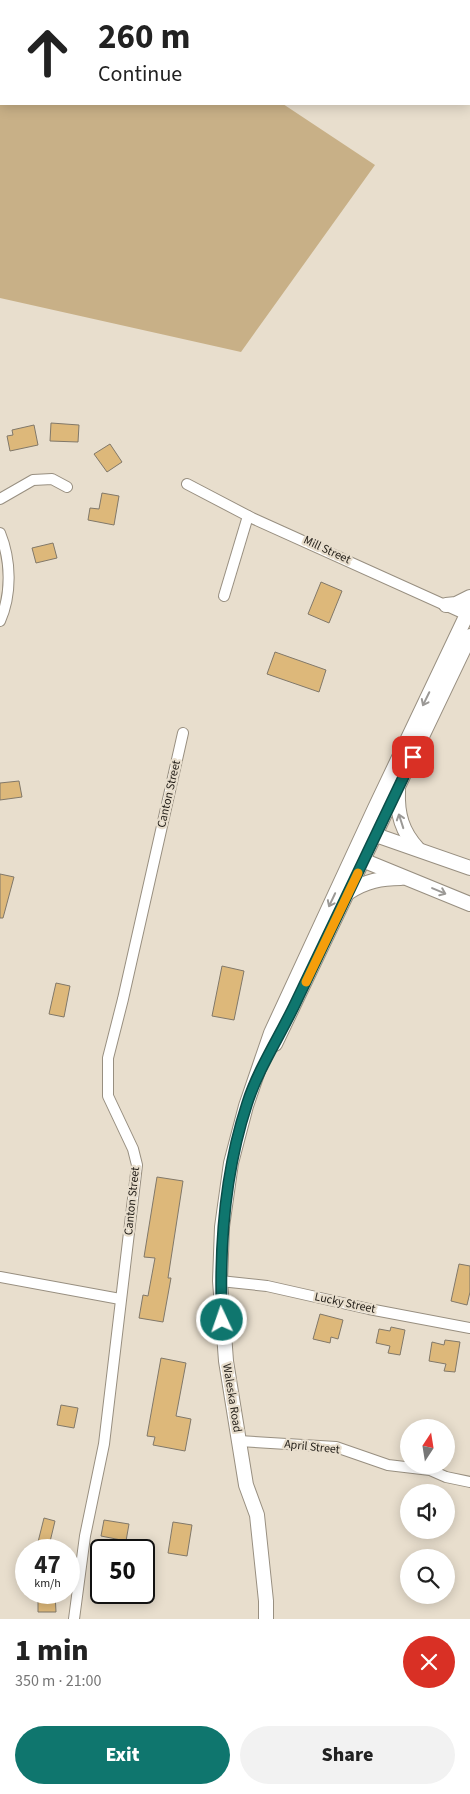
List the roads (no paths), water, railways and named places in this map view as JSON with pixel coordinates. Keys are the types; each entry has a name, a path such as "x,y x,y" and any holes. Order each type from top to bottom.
{"main road":[{"path":"446,605 456,604 470,597"},
{"path":"468,611 358,858 470,904"},
{"path":"370,833 398,788 470,636"},
{"path":"398,788 398,804 402,824 418,850"},
{"path":"370,833 470,868"},
{"name":"Waleska Road","path":"253,1087 348,892 358,858"},
{"name":"Waleska Road","path":"266,1619 266,1601 257,1515 246,1485 226,1361 220,1281 222,1227 231,1163 271,1033 358,858"},
{"path":"348,892 362,884 378,879 407,878"}],"street":[{"path":"0,499 33,480 52,479 67,486"},
{"name":"Mill Street","path":"187,484 248,516 446,605 468,611"},
{"path":"224,596 248,516"},
{"path":"0,533 9,576 5,610 0,621"},
{"name":"Canton Street","path":"74,1619 85,1536 104,1444 137,1165 133,1149 108,1096 108,1058 183,733"},
{"path":"0,1277 120,1299"},
{"name":"Lucky Street","path":"220,1281 267,1286 370,1309 470,1328"},
{"name":"April Street","path":"239,1441 336,1447 388,1465 430,1470 446,1477 470,1482"},
{"path":"266,1601 272,1619"}]}
